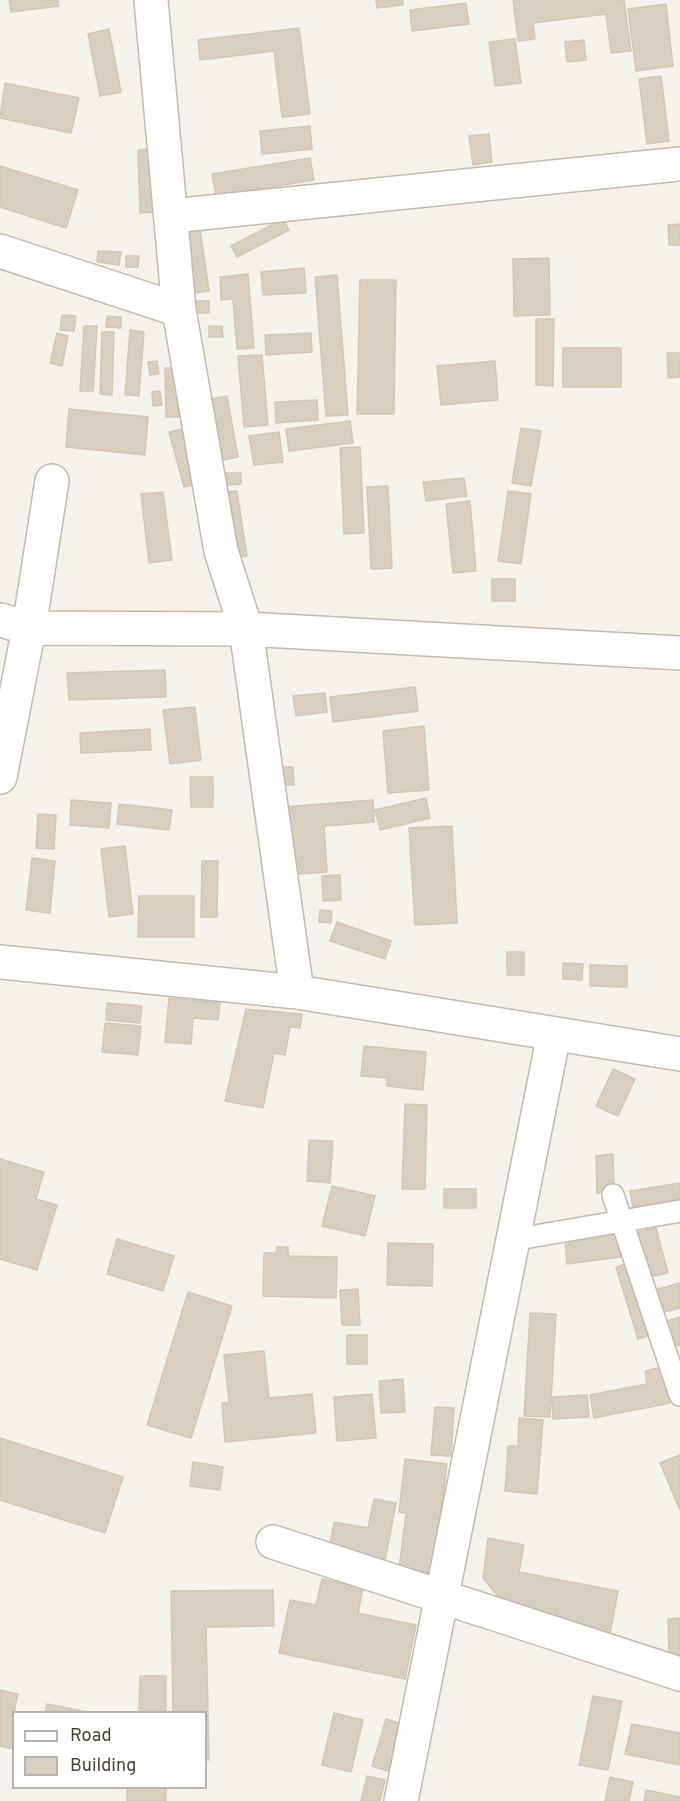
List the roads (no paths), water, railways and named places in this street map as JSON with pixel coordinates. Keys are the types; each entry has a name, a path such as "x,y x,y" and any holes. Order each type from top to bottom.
{"street":[{"path":"151,0 179,310 221,551 246,629 297,992"},
{"path":"172,216 680,164"},
{"path":"0,251 179,310"},
{"path":"0,777 15,624 52,481"},
{"path":"15,624 246,629 680,653"},
{"path":"0,962 297,992 680,1054"},
{"path":"401,1801 554,1034"},
{"path":"273,1542 680,1674"}],"lane":[{"path":"613,1195 680,1395"},
{"path":"512,1240 680,1211"}]}
